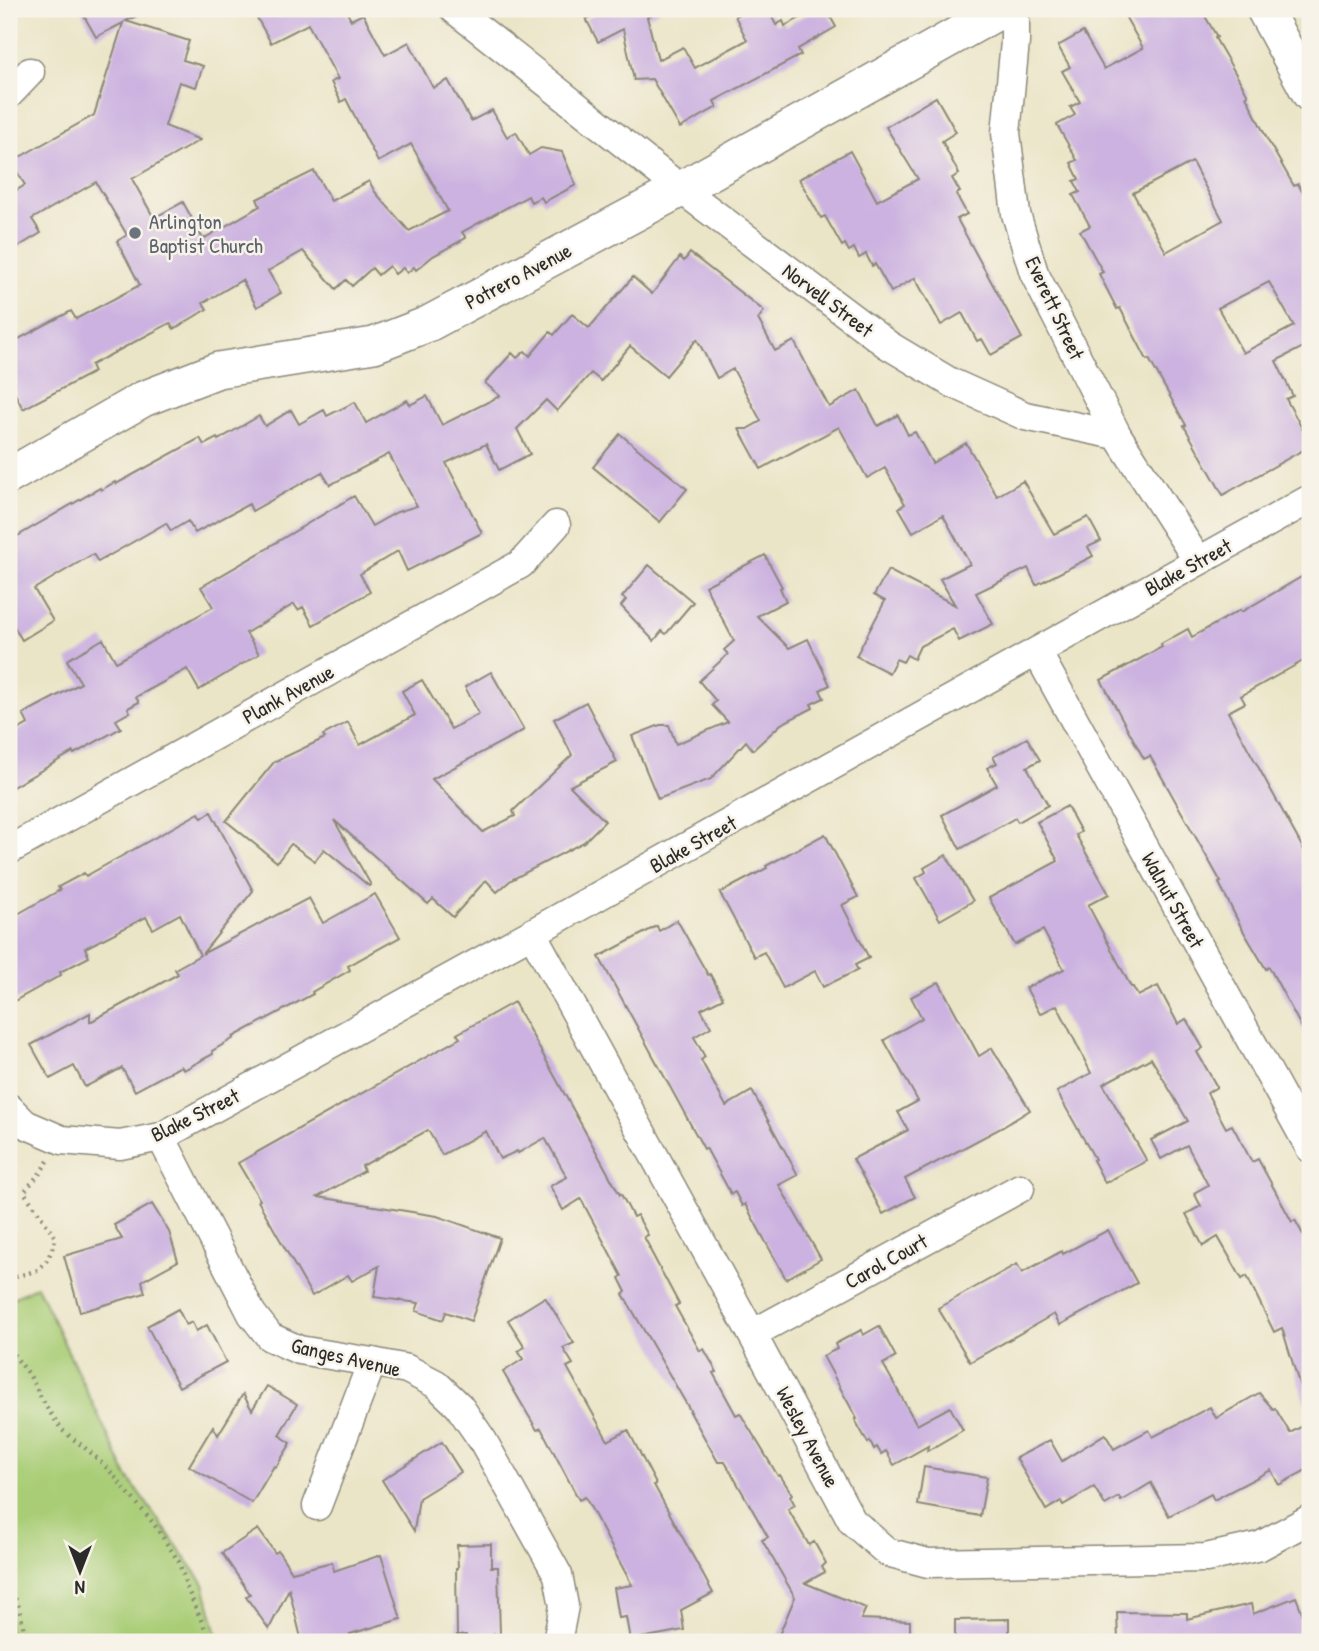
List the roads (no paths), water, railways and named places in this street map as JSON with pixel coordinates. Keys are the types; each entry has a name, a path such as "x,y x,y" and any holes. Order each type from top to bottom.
{"street":[{"name":"Norvell Street","path":"454,9 681,189 888,345 950,382 1025,416 1117,435"},
{"name":"Potrero Avenue","path":"9,476 143,399 218,370 374,345 428,324 681,189 1003,9"},
{"name":"Everett Street","path":"1015,9 1015,42 1006,133 1016,214 1034,273 1117,435"},
{"path":"1264,9 1310,94"},
{"path":"9,94 30,72"},
{"path":"1117,435 1198,561"},
{"name":"Blake Street","path":"9,1108 25,1124 62,1140 120,1145 161,1137 1310,499"},
{"name":"Plank Avenue","path":"9,850 522,564 556,525"},
{"name":"Walnut Street","path":"1037,652 1310,1148"},
{"name":"Wesley Avenue","path":"532,933 852,1521 887,1552 928,1563 1206,1558 1260,1546 1310,1518"},
{"name":"Ganges Avenue","path":"161,1137 252,1314 271,1337 299,1350 407,1369 436,1384 459,1406 483,1441 558,1575 564,1606 557,1642"},
{"name":"Carol Court","path":"752,1334 1020,1188"},
{"path":"317,1506 373,1362"}],"place":[{"name":"Arlington Baptist Church","path":"135,233"}]}
